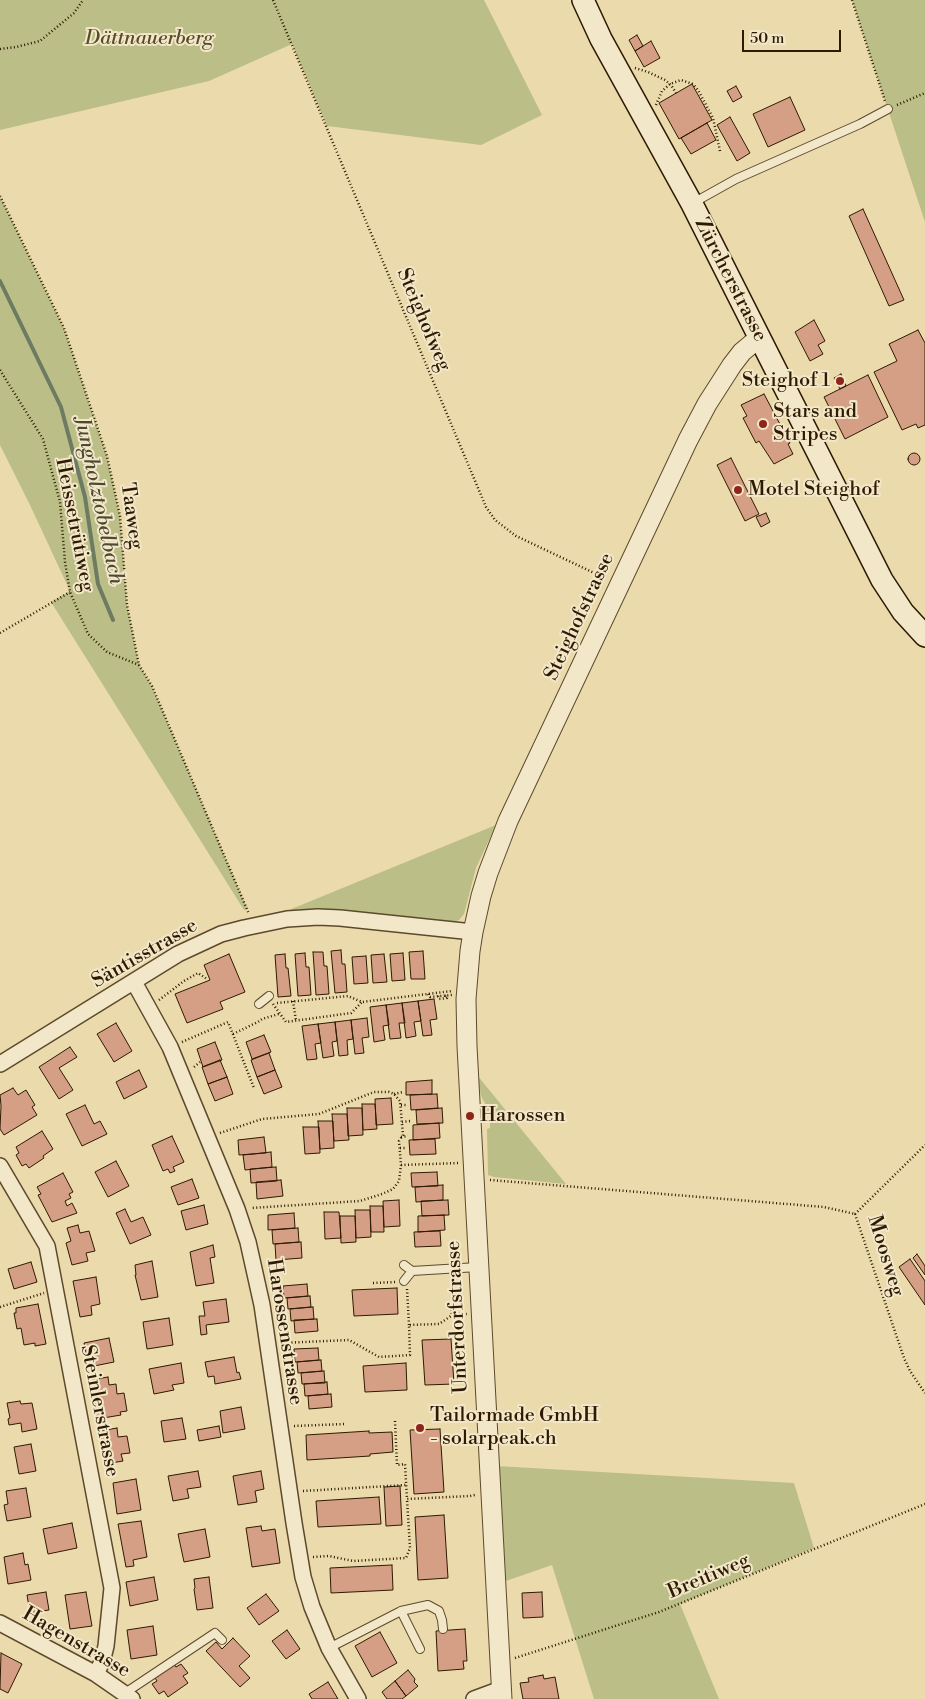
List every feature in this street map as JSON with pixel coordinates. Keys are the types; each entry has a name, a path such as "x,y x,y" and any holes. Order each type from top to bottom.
{"main road":[{"name":"Zürcherstrasse","path":"583,0 601,39 692,204 882,580 904,612 925,636"}],"street":[{"name":"Steighofstrasse","path":"473,932 488,873 508,821 688,440 735,360 760,337"},
{"name":"Säntisstrasse","path":"0,1064 178,954 221,934 253,925 287,919 333,918 473,932"},
{"name":"Unterdorfstrasse","path":"473,932 467,989 466,1046 501,1694"},
{"name":"Harossenstrasse","path":"134,982 170,1047 242,1224 257,1278 300,1559 312,1607 329,1648 358,1699"},
{"name":"Steinlerstrasse","path":"0,1166 47,1246 112,1588 106,1646 102,1662 96,1674"},
{"name":"Hagenstrasse","path":"0,1623 96,1674 128,1696"},
{"path":"474,1699 501,1694"}],"lane":[{"path":"692,204 736,179 860,124 888,109"},
{"path":"259,1004 271,1000"},
{"path":"404,1265 412,1271 478,1268"},
{"path":"403,1282 412,1271"},
{"path":"329,1648 401,1611 428,1605 439,1611 443,1629"},
{"path":"401,1611 420,1649"},
{"path":"128,1696 215,1633 222,1640"}],"path":[{"path":"0,49 40,41 74,13 83,0"},
{"name":"Steighofweg","path":"273,0 486,507 495,520 516,536 620,585"},
{"path":"852,0 888,109 925,93"},
{"path":"619,72 639,68 670,84 676,93"},
{"path":"661,94 670,84 683,80 697,88 713,118 718,134 720,151"},
{"name":"Taaweg","path":"0,196 64,328 107,456 120,516 127,605 139,665 152,686 253,925"},
{"name":"Heissetrütiweg","path":"0,370 43,438 60,502 65,562 70,592 88,634 107,652 139,665"},
{"path":"0,633 70,592"},
{"path":"156,1002 198,973 207,979"},
{"path":"278,1003 348,996 362,1002 428,994 452,992 430,997 428,994"},
{"path":"271,1000 286,1022 351,1013 362,1002"},
{"path":"293,1001 296,1020"},
{"path":"233,1034 262,1019 279,1014"},
{"path":"170,1047 228,1022 254,1088"},
{"path":"215,1134 262,1119 319,1114 374,1092 385,1091 394,1094 403,1092"},
{"path":"245,1209 365,1200 393,1189 399,1181 401,1165 399,1141 403,1135 401,1105 394,1094"},
{"path":"401,1105 407,1105"},
{"path":"402,1122 411,1121"},
{"path":"401,1137 408,1136"},
{"name":"Moosweg","path":"925,1145 855,1214 904,1358 914,1378 925,1392"},
{"path":"400,1148 406,1148"},
{"path":"401,1165 464,1163"},
{"path":"474,1179 824,1208 855,1214"},
{"path":"268,1344 349,1340 379,1357 410,1355 409,1325 403,1282 372,1283"},
{"path":"0,1308 50,1292"},
{"path":"452,1306 452,1315"},
{"path":"409,1325 439,1324 452,1315 481,1313"},
{"path":"300,1559 329,1556 353,1561 406,1558 410,1548 405,1464 397,1465 395,1421"},
{"path":"280,1426 345,1424"},
{"path":"289,1492 406,1485"},
{"path":"407,1499 477,1494"},
{"name":"Breitiweg","path":"499,1663 659,1612 925,1504"}],"green space":[{"name":"Dättnauerberg","path":"0,0 484,0 542,115 481,145 327,126 292,44 209,81 0,130"},
{"path":"852,0 925,0 925,222 864,37"},
{"path":"0,196 64,328 107,456 120,516 127,605 139,665 152,686 247,908 244,910 51,602 70,591 0,445"},
{"path":"496,825 476,868 464,914 459,920 454,922 338,910 289,910"},
{"path":"477,1075 566,1184 488,1175 487,1129 490,1128 490,1114 486,1114 486,1105 481,1096"},
{"path":"496,1466 794,1483 814,1548 680,1604 719,1699 594,1699 552,1565 503,1582"}],"building":[{"path":"637,35 643,46 635,51 629,40"},
{"path":"651,41 660,58 644,67 635,51"},
{"path":"692,84 712,120 679,139 659,103"},
{"path":"736,86 742,97 733,102 727,91"},
{"path":"790,97 805,130 768,147 753,114"},
{"path":"730,117 750,153 737,161 717,125"},
{"path":"707,123 716,140 691,154 681,138"},
{"path":"863,209 904,300 889,306 849,216"},
{"path":"814,320 825,341 818,345 823,354 810,361 795,332"},
{"path":"918,330 925,343 925,425 918,428 916,424 902,430 874,372 897,361 889,344"},
{"path":"841,374 846,386 840,389 834,378"},
{"path":"868,375 888,417 845,439 824,397"},
{"name":"Stars and Stripes","path":"764,394 790,443 788,444 793,454 774,464 759,441 756,443 743,418 747,416 741,405"},
{"path":"914,453 920,459 914,465 908,459"},
{"name":"Motel Steighof","path":"731,458 759,514 745,521 717,465"},
{"path":"766,513 770,522 761,527 756,517"},
{"path":"341,950 342,964 345,964 347,992 335,993 331,951"},
{"path":"423,951 425,979 411,979 409,952"},
{"path":"313,952 323,952 324,966 327,966 329,994 316,995"},
{"path":"305,953 306,967 309,967 311,995 298,996 295,954"},
{"path":"403,953 405,980 392,981 390,954"},
{"path":"229,954 245,992 220,1002 223,1009 187,1023 175,994 210,980 204,965"},
{"path":"285,954 291,996 278,997 275,955"},
{"path":"384,954 387,982 373,983 371,955"},
{"path":"366,956 368,983 354,984 352,957"},
{"path":"434,999 437,1019 430,1020 432,1035 423,1036 418,1001"},
{"path":"418,1001 421,1021 414,1022 416,1036 406,1038 402,1003"},
{"path":"402,1003 405,1023 399,1023 401,1038 390,1039 386,1005"},
{"path":"386,1005 389,1025 383,1026 385,1040 374,1042 370,1007"},
{"path":"367,1018 369,1037 362,1038 364,1053 355,1054 351,1020"},
{"path":"351,1020 353,1039 347,1040 348,1055 339,1056 335,1022"},
{"path":"335,1022 337,1041 332,1042 334,1056 323,1058 318,1024"},
{"path":"116,1023 132,1051 114,1062 97,1034"},
{"path":"318,1024 321,1043 315,1044 317,1059 307,1060 302,1026"},
{"path":"264,1035 271,1052 252,1059 246,1042"},
{"path":"215,1042 222,1060 203,1067 197,1049"},
{"path":"70,1047 77,1057 59,1068 73,1090 59,1099 39,1067"},
{"path":"269,1053 275,1070 257,1077 251,1060"},
{"path":"220,1060 227,1077 208,1084 202,1067"},
{"path":"139,1070 147,1087 124,1099 116,1082"},
{"path":"275,1070 282,1087 264,1094 257,1077"},
{"path":"227,1077 233,1094 215,1101 208,1084"},
{"path":"432,1080 432,1094 406,1095 406,1082"},
{"path":"13,1088 18,1095 26,1090 35,1105 32,1107 37,1115 4,1135 0,1129 0,1095"},
{"path":"437,1094 438,1108 411,1110 410,1095"},
{"path":"391,1098 393,1124 376,1125 375,1099"},
{"path":"362,1104 375,1104 377,1129 363,1130"},
{"path":"85,1105 94,1124 100,1121 107,1134 82,1146 66,1114"},
{"path":"347,1108 362,1108 363,1135 348,1136"},
{"path":"442,1108 443,1123 417,1124 416,1110"},
{"path":"332,1114 347,1114 349,1140 334,1141"},
{"path":"318,1121 333,1121 334,1148 320,1149"},
{"path":"439,1123 440,1138 413,1140 413,1125"},
{"path":"303,1127 319,1127 320,1153 305,1154"},
{"path":"42,1131 53,1149 29,1168 26,1164 22,1166 16,1155 19,1153 16,1147"},
{"path":"172,1136 184,1162 173,1167 175,1171 170,1173 168,1169 163,1171 152,1145"},
{"path":"264,1137 266,1153 239,1155 238,1140"},
{"path":"435,1139 436,1154 410,1155 409,1140"},
{"path":"271,1152 272,1167 245,1170 243,1155"},
{"path":"116,1161 129,1186 108,1197 95,1172"},
{"path":"276,1167 277,1181 251,1183 250,1169"},
{"path":"437,1172 438,1186 412,1187 411,1173"},
{"path":"63,1173 73,1192 69,1194 71,1198 65,1201 67,1206 72,1203 77,1213 52,1222 38,1195 41,1194 37,1187"},
{"path":"192,1179 199,1198 178,1205 171,1187"},
{"path":"281,1180 283,1196 257,1199 256,1182"},
{"path":"443,1185 443,1200 416,1202 415,1187"},
{"path":"399,1200 400,1226 384,1227 383,1201"},
{"path":"448,1200 449,1215 422,1216 421,1201"},
{"path":"204,1205 208,1224 186,1230 181,1211"},
{"path":"370,1206 383,1206 384,1232 371,1232"},
{"path":"125,1209 131,1222 143,1217 151,1235 130,1244 116,1213"},
{"path":"355,1210 370,1210 371,1237 356,1238"},
{"path":"324,1212 339,1212 341,1238 325,1239"},
{"path":"294,1213 295,1228 268,1230 268,1215"},
{"path":"444,1215 445,1230 418,1232 418,1216"},
{"path":"340,1216 355,1216 356,1242 341,1243"},
{"path":"78,1225 80,1233 89,1231 95,1251 86,1253 88,1261 72,1265 66,1243 71,1241 67,1228"},
{"path":"298,1228 299,1242 273,1244 272,1230"},
{"path":"440,1231 441,1246 415,1247 414,1232"},
{"path":"301,1242 302,1258 276,1260 275,1244"},
{"path":"213,1245 215,1257 210,1258 214,1283 196,1286 190,1252"},
{"path":"917,1254 925,1266 925,1275 913,1258"},
{"path":"910,1259 925,1281 925,1305 899,1267"},
{"path":"152,1261 158,1297 141,1300 135,1275 135,1265"},
{"path":"31,1262 37,1282 14,1289 8,1269"},
{"path":"96,1277 100,1304 91,1306 92,1315 80,1317 73,1281"},
{"path":"307,1284 308,1296 284,1298 283,1286"},
{"path":"397,1288 398,1314 354,1316 352,1290"},
{"path":"310,1296 311,1307 288,1309 287,1298"},
{"path":"226,1299 229,1322 206,1325 207,1334 201,1335 199,1316 205,1316 203,1302"},
{"path":"38,1304 46,1344 24,1345 21,1328 17,1329 14,1313 16,1313 16,1308"},
{"path":"313,1307 314,1319 291,1321 290,1309"},
{"path":"169,1318 173,1345 147,1349 143,1322"},
{"path":"317,1319 318,1331 295,1333 294,1320"},
{"path":"109,1338 114,1362 89,1367 84,1343"},
{"path":"451,1339 454,1384 425,1385 422,1340"},
{"path":"318,1348 319,1360 295,1362 294,1349"},
{"path":"234,1357 237,1373 239,1372 241,1379 215,1384 214,1376 208,1377 205,1362"},
{"path":"321,1360 322,1371 298,1373 297,1362"},
{"path":"181,1363 184,1383 172,1385 174,1390 154,1394 149,1369"},
{"path":"406,1363 407,1390 365,1392 363,1366"},
{"path":"324,1371 325,1383 302,1384 301,1373"},
{"path":"108,1377 109,1385 116,1384 117,1394 124,1393 127,1411 120,1412 121,1415 97,1419 91,1380"},
{"path":"327,1382 328,1394 305,1396 304,1384"},
{"path":"331,1394 332,1407 309,1409 308,1396"},
{"path":"20,1401 21,1404 32,1403 37,1429 22,1432 21,1423 9,1425 8,1419 10,1418 7,1403"},
{"path":"241,1407 245,1429 223,1433 220,1411"},
{"path":"182,1418 186,1439 164,1442 161,1421"},
{"path":"219,1426 221,1437 199,1441 197,1430"},
{"path":"117,1428 118,1437 127,1436 130,1453 121,1454 123,1461 105,1464 100,1431"},
{"path":"440,1429 444,1492 414,1494 410,1430"},
{"path":"369,1431 369,1433 392,1432 393,1452 370,1454 370,1456 307,1460 306,1435"},
{"path":"31,1444 36,1471 19,1474 14,1447"},
{"path":"198,1471 201,1487 187,1489 189,1498 173,1501 168,1476"},
{"path":"261,1471 264,1489 255,1491 257,1502 238,1505 233,1476"},
{"path":"136,1479 141,1510 117,1514 113,1483"},
{"path":"400,1486 402,1525 386,1526 384,1487"},
{"path":"26,1488 31,1517 7,1521 4,1505 8,1504 6,1491"},
{"path":"379,1497 381,1524 318,1527 316,1501"},
{"path":"444,1515 448,1578 418,1580 415,1517"},
{"path":"141,1521 147,1557 133,1560 134,1566 126,1567 118,1524"},
{"path":"72,1523 77,1548 48,1554 43,1529"},
{"path":"261,1526 262,1531 275,1529 280,1563 252,1567 246,1528"},
{"path":"205,1529 210,1557 184,1562 178,1534"},
{"path":"23,1553 25,1565 28,1564 31,1580 8,1584 4,1557"},
{"path":"392,1565 393,1590 331,1593 330,1568"},
{"path":"154,1577 158,1600 130,1606 126,1582"},
{"path":"209,1577 213,1608 197,1610 194,1579"},
{"path":"46,1592 49,1610 30,1613 27,1595"},
{"path":"86,1592 92,1626 70,1629 65,1595"},
{"path":"542,1592 543,1617 523,1618 522,1593"},
{"path":"266,1594 279,1611 259,1625 247,1608"},
{"path":"153,1626 157,1655 131,1659 127,1630"},
{"path":"465,1629 467,1661 463,1661 464,1669 438,1671 436,1631"},
{"path":"287,1630 300,1649 286,1659 272,1641"},
{"path":"380,1632 397,1663 372,1677 355,1646"},
{"path":"233,1638 250,1656 239,1666 250,1678 240,1687 206,1651 216,1642 222,1649"},
{"path":"1,1653 22,1664 8,1693 0,1689"},
{"path":"174,1664 176,1667 181,1664 188,1673 183,1676 188,1683 168,1697 164,1691 159,1694 152,1684 157,1681 155,1678"},
{"path":"408,1670 418,1686 406,1696 395,1681"},
{"path":"543,1675 544,1679 555,1677 559,1699 523,1699 520,1683 529,1682 528,1678"},
{"path":"395,1681 406,1696 402,1699 387,1699 382,1692"},
{"path":"328,1682 338,1699 312,1699 309,1694"}],"waterway":[{"name":"Jungholztobelbach","path":"0,281 61,407 85,497 98,584 113,620"}],"place":[{"name":"Steighof 1","path":"840,381"},
{"name":"Stars and Stripes","path":"763,424"},
{"name":"Motel Steighof","path":"738,490"},
{"name":"Harossen","path":"470,1116"},
{"name":"Tailormade GmbH - solarpeak.ch","path":"420,1428"}]}
